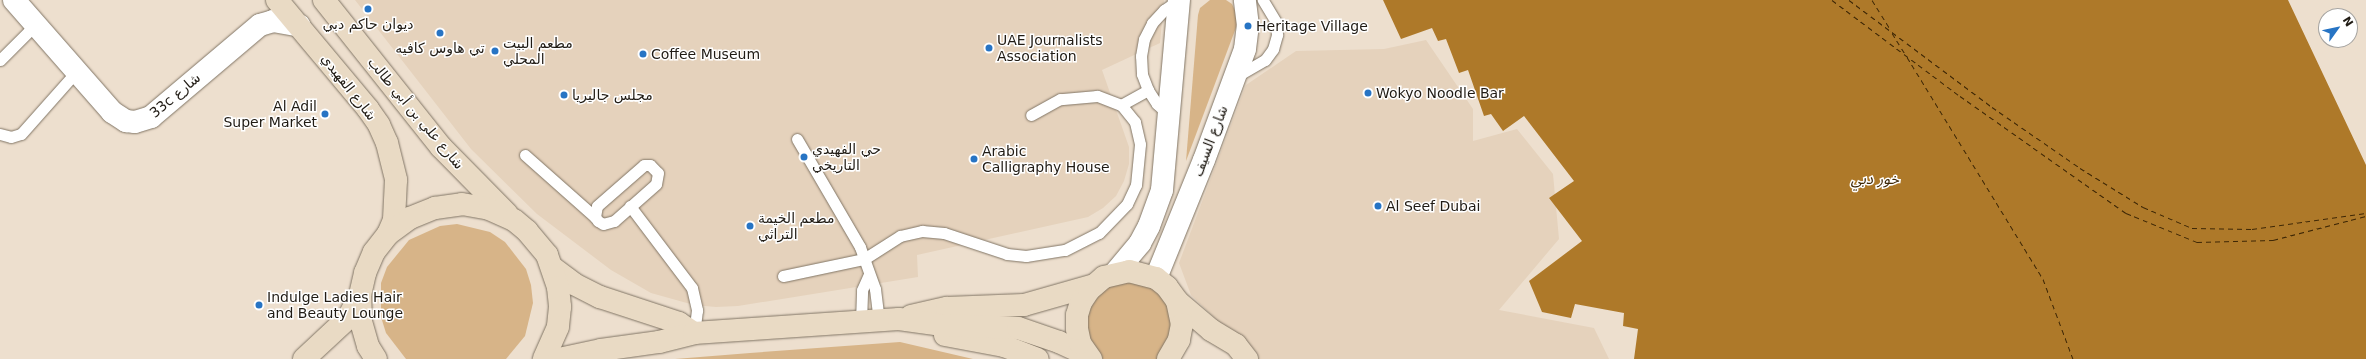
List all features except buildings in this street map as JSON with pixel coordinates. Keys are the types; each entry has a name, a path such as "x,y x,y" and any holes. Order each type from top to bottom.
{"street":[{"name":"33c شارع","path":"14,0 76,72 118,117 130,121 143,121 151,117 260,25 280,21 300,26"},
{"name":"شارع الفهيدي","path":"277,0 368,109 387,143 395,174 396,202 394,220 388,234"},
{"name":"شارع علي بن أبي طالب","path":"324,0 441,147 539,244 553,268"},
{"path":"559,359 601,350 659,342 694,333 880,321 947,308 1024,305 1094,285 1115,273 1140,243 1156,208 1162,190 1170,116 1179,0"},
{"name":"شارع السيف","path":"1156,278 1234,77 1247,37 1245,0"},
{"path":"376,359 368,346 361,321 360,296 364,273 371,259 388,234 410,218 435,208 462,204 489,209 514,220"},
{"path":"553,268 574,284 600,297 679,323 694,333"},
{"path":"544,359 558,326 560,307 553,268"},
{"path":"1115,273 1143,273 1156,278 1167,287 1177,301 1223,338 1236,345 1247,359"},
{"path":"1089,357 1080,343 1077,315 1082,302 1094,285"},
{"path":"304,359 348,318 360,296"},
{"path":"1170,357 1179,340 1182,324 1177,301"},
{"path":"880,321 1018,328 1060,342 1089,357"},
{"path":"880,321 1004,346 1038,359"},
{"path":"1170,357 1191,344 1223,338"}],"lane":[{"path":"1170,116 1157,104 1148,90 1142,74 1141,56 1144,39 1152,23 1164,10 1179,0"},
{"path":"1234,77 1265,60 1273,48 1277,35 1276,22 1263,0"},
{"path":"0,60 35,24"},
{"path":"0,134 11,137 21,134 76,72"},
{"path":"1121,105 1148,90"},
{"path":"783,276 864,259 900,236 922,230 944,233 1007,254 1026,256 1065,250 1083,243 1114,220 1127,204 1136,185 1140,164 1139,133 1132,118 1121,105 1104,97 1072,97 1048,104 1031,115"},
{"path":"797,139 855,236 875,290 880,321"},
{"path":"526,155 595,217 603,224 609,224 656,184 658,173 650,165 639,168 597,206 595,217"},
{"path":"630,206 692,288 697,310 694,333"},
{"path":"869,274 862,290 880,321"}],"shaded area":[{"name":"حي الفهيدي التاريخي","path":"355,0 1164,0 1160,43 1102,70 1129,147 1129,164 1124,181 1116,196 1103,208 1088,217 917,255 918,277 738,306 716,307 694,305 651,293 611,270 537,214 471,149"},
{"path":"1210,0 1226,0 1232,4 1238,17 1237,25 1186,161 1198,15 1200,8"},
{"name":"Al Seef Dubai","path":"1426,40 1473,109 1473,141 1517,129 1553,174 1559,239 1499,310 1594,328 1609,359 1257,359 1191,295 1179,263 1246,85 1296,51 1384,49"},
{"path":"457,224 490,232 505,242 526,269 531,285 533,303 525,336 506,359 406,359 386,333 381,317 381,283 387,267 409,240 440,226"},
{"path":"1120,279 1148,282 1170,302 1175,331 1157,359 1103,359 1093,349 1087,336 1088,307 1095,295"},
{"path":"900,342 973,359 675,359 750,353"}],"water":[{"name":"خور دبي","path":"1383,0 2288,0 2366,165 2366,359 1634,359 1638,329 1623,326 1624,313 1575,304 1571,318 1542,312 1529,281 1582,241 1549,198 1574,181 1524,116 1503,131 1491,114 1484,116 1468,70 1459,73 1446,39 1438,41 1432,28 1401,39"}],"ferry route":[{"path":"1832,0 1960,96 2126,213 2197,242 2273,240 2366,216"},
{"path":"1849,0 1992,107 2080,168 2143,207 2192,228 2252,229 2366,213"},
{"path":"1872,0 1891,30"},
{"path":"1892,33 1905,54"},
{"path":"1907,57 2043,279 2073,359"}],"place":[{"name":"ديوان حاكم دبي","path":"368,9"},
{"name":"Heritage Village","path":"1248,26"},
{"name":"تي هاوس كافيه","path":"440,33"},
{"name":"UAE Journalists Association","path":"989,48"},
{"name":"مطعم البيت المحلي","path":"495,51"},
{"name":"Coffee Museum","path":"643,54"},
{"name":"Wokyo Noodle Bar","path":"1368,93"},
{"name":"مجلس جاليريا","path":"564,95"},
{"name":"Al Adil Super Market","path":"325,114"},
{"name":"حي الفهيدي التاريخي","path":"804,157"},
{"name":"Arabic Calligraphy House","path":"974,159"},
{"name":"Al Seef Dubai","path":"1378,206"},
{"name":"مطعم الخيمة التراثي","path":"750,226"},
{"name":"Indulge Ladies Hair and Beauty Lounge","path":"259,305"}]}
